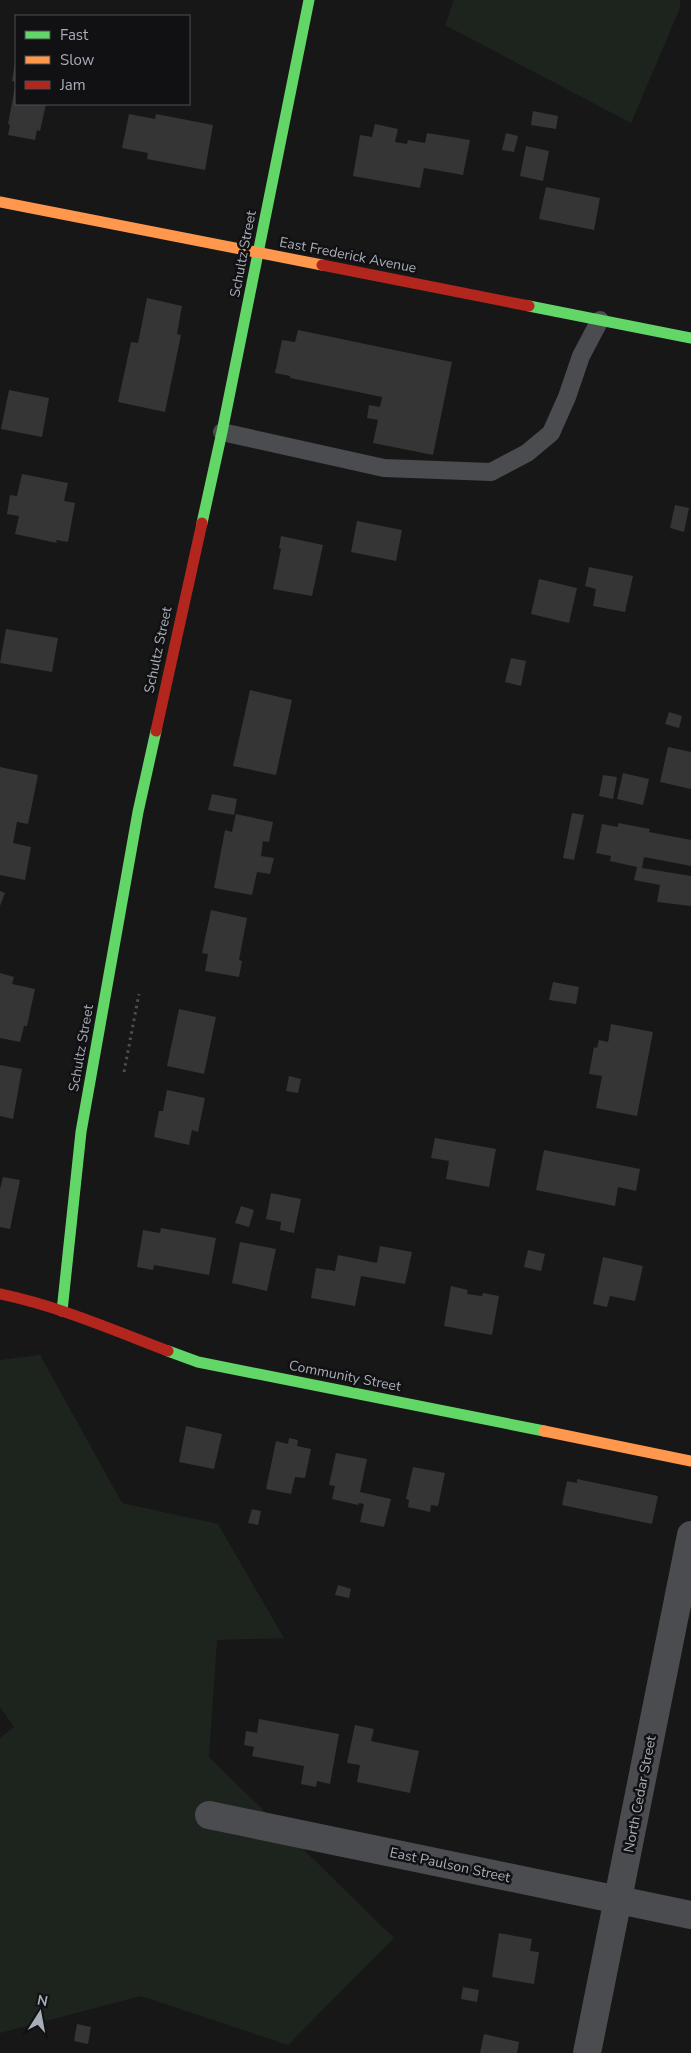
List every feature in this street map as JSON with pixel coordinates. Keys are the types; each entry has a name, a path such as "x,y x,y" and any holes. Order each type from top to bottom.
{"street":[{"name":"Schultz Street","path":"62,1311 82,1132 138,812 222,432 309,0"},
{"name":"East Frederick Avenue","path":"0,202 691,338"},
{"name":"Community Street","path":"0,1294 29,1300 62,1311 198,1362 691,1461"},
{"name":"North Cedar Street","path":"587,2053 691,1535"},
{"name":"East Paulson Street","path":"209,1815 691,1915"}],"lane":[{"path":"222,432 384,468 491,472 528,453 551,433 567,397 581,356 600,320"}],"path":[{"path":"122,1080 139,994"}],"shaded area":[{"path":"454,0 680,0 680,8 631,123 445,25"},
{"path":"40,1355 122,1503 218,1524 284,1638 217,1640 209,1757 394,1938 288,2045 141,1996 0,2033 0,1738 14,1727 0,1707 0,1360"}],"building":[{"path":"15,62 15,82 12,81"},
{"path":"15,87 15,105 46,105 40,131 37,130 35,140 8,135 10,125 8,124"},
{"path":"533,111 558,116 556,129 531,125"},
{"path":"129,114 155,119 156,114 213,125 205,170 147,159 148,153 122,148"},
{"path":"375,124 398,129 395,142 407,144 408,140 425,143 427,133 470,140 463,175 424,168 420,188 353,176 360,135 372,137"},
{"path":"506,133 518,136 514,152 502,150"},
{"path":"526,146 549,151 543,181 520,176"},
{"path":"546,187 600,198 594,230 539,219"},
{"path":"147,298 182,306 177,334 181,335 165,412 118,402 131,342 138,343"},
{"path":"298,330 452,362 433,455 373,443 378,420 367,418 369,405 380,407 382,397 290,378 290,376 275,373 282,340 295,342"},
{"path":"9,390 49,398 42,437 1,429"},
{"path":"22,474 68,483 64,501 75,503 68,542 56,540 57,543 15,534 19,516 7,514 10,495 17,496"},
{"path":"675,505 689,508 684,532 670,528"},
{"path":"357,521 402,530 396,561 351,552"},
{"path":"281,536 323,545 312,596 273,589 281,549 279,548"},
{"path":"589,567 633,576 625,612 593,606 596,589 585,586"},
{"path":"539,579 577,588 569,623 531,614"},
{"path":"6,629 58,638 52,672 0,663"},
{"path":"511,658 526,661 521,686 505,682"},
{"path":"250,690 292,700 276,775 233,766"},
{"path":"669,712 682,716 679,728 665,724"},
{"path":"668,747 691,752 691,789 660,782"},
{"path":"0,767 38,775 28,824 17,822 13,843 31,847 25,880 0,875"},
{"path":"623,773 649,779 643,805 617,799"},
{"path":"603,775 617,777 613,799 599,796"},
{"path":"212,794 237,799 234,815 208,810"},
{"path":"572,813 584,815 574,860 563,858"},
{"path":"236,814 273,822 269,842 263,841 261,856 274,858 270,874 257,872 252,895 214,888 225,830 232,832"},
{"path":"618,823 650,829 649,832 691,840 691,866 644,857 642,868 691,876 691,906 657,902 660,885 634,880 637,867 610,861 611,856 596,853 602,824 618,827"},
{"path":"0,891 5,893 0,906"},
{"path":"211,910 247,918 239,960 242,961 239,977 205,971 208,954 202,953"},
{"path":"0,973 14,977 12,984 35,989 27,1026 24,1026 20,1042 0,1038"},
{"path":"553,982 579,987 576,1004 549,1000"},
{"path":"179,1009 216,1017 204,1074 167,1066"},
{"path":"611,1024 653,1032 637,1116 596,1108 602,1076 589,1074 594,1047 597,1048 599,1040 608,1042"},
{"path":"0,1065 22,1069 13,1119 0,1116"},
{"path":"289,1076 301,1079 298,1093 286,1091"},
{"path":"167,1090 205,1098 198,1132 192,1130 189,1145 154,1137 159,1111 163,1111"},
{"path":"435,1138 496,1149 489,1187 446,1179 449,1161 431,1158"},
{"path":"544,1150 640,1169 636,1191 618,1187 615,1206 536,1190"},
{"path":"3,1177 20,1180 10,1229 0,1227 0,1189"},
{"path":"271,1193 301,1199 294,1233 280,1230 281,1222 266,1219"},
{"path":"241,1206 254,1210 249,1227 235,1223"},
{"path":"161,1228 216,1238 209,1275 154,1265 153,1270 137,1267 143,1230 160,1233"},
{"path":"240,1242 276,1249 267,1291 232,1283"},
{"path":"380,1246 412,1252 405,1284 361,1276 355,1306 311,1298 316,1268 335,1271 338,1255 377,1263"},
{"path":"528,1250 545,1254 541,1271 524,1267"},
{"path":"603,1257 643,1266 635,1301 610,1296 607,1307 593,1304"},
{"path":"451,1286 468,1290 467,1294 482,1296 483,1293 499,1296 492,1335 444,1326"},
{"path":"186,1426 222,1434 214,1469 179,1462"},
{"path":"289,1438 298,1440 297,1446 311,1449 305,1478 295,1477 291,1494 266,1489 276,1441 288,1444"},
{"path":"336,1453 367,1459 360,1492 391,1499 384,1527 360,1522 364,1504 359,1503 358,1505 332,1499 335,1486 329,1485"},
{"path":"413,1467 445,1473 438,1506 431,1505 430,1512 408,1507 409,1500 406,1499"},
{"path":"577,1479 658,1496 652,1524 562,1505 567,1481 577,1483"},
{"path":"252,1509 261,1511 258,1525 248,1523"},
{"path":"338,1585 351,1589 349,1598 335,1595"},
{"path":"259,1719 339,1734 330,1784 317,1781 316,1787 301,1784 304,1766 252,1756 254,1747 244,1745 246,1731 257,1733"},
{"path":"355,1725 374,1729 371,1741 419,1751 410,1793 357,1782 360,1765 347,1763"},
{"path":"499,1933 532,1939 530,1951 539,1952 534,1984 492,1977"},
{"path":"463,1987 479,1990 477,2002 461,1999"},
{"path":"77,2024 91,2027 88,2044 74,2041"},
{"path":"484,2034 519,2042 517,2053 480,2053"}],"traffic: fast":[{"path":"202,523 309,0"},
{"path":"529,306 691,338"},
{"path":"62,1311 81,1132 138,812 156,731"},
{"path":"168,1351 198,1362 544,1431"}],"traffic: slow":[{"path":"0,202 322,265"},
{"path":"544,1431 691,1461"}],"traffic: jam":[{"path":"322,265 529,306"},
{"path":"156,731 202,523"},
{"path":"0,1294 64,1312 168,1351"}]}
